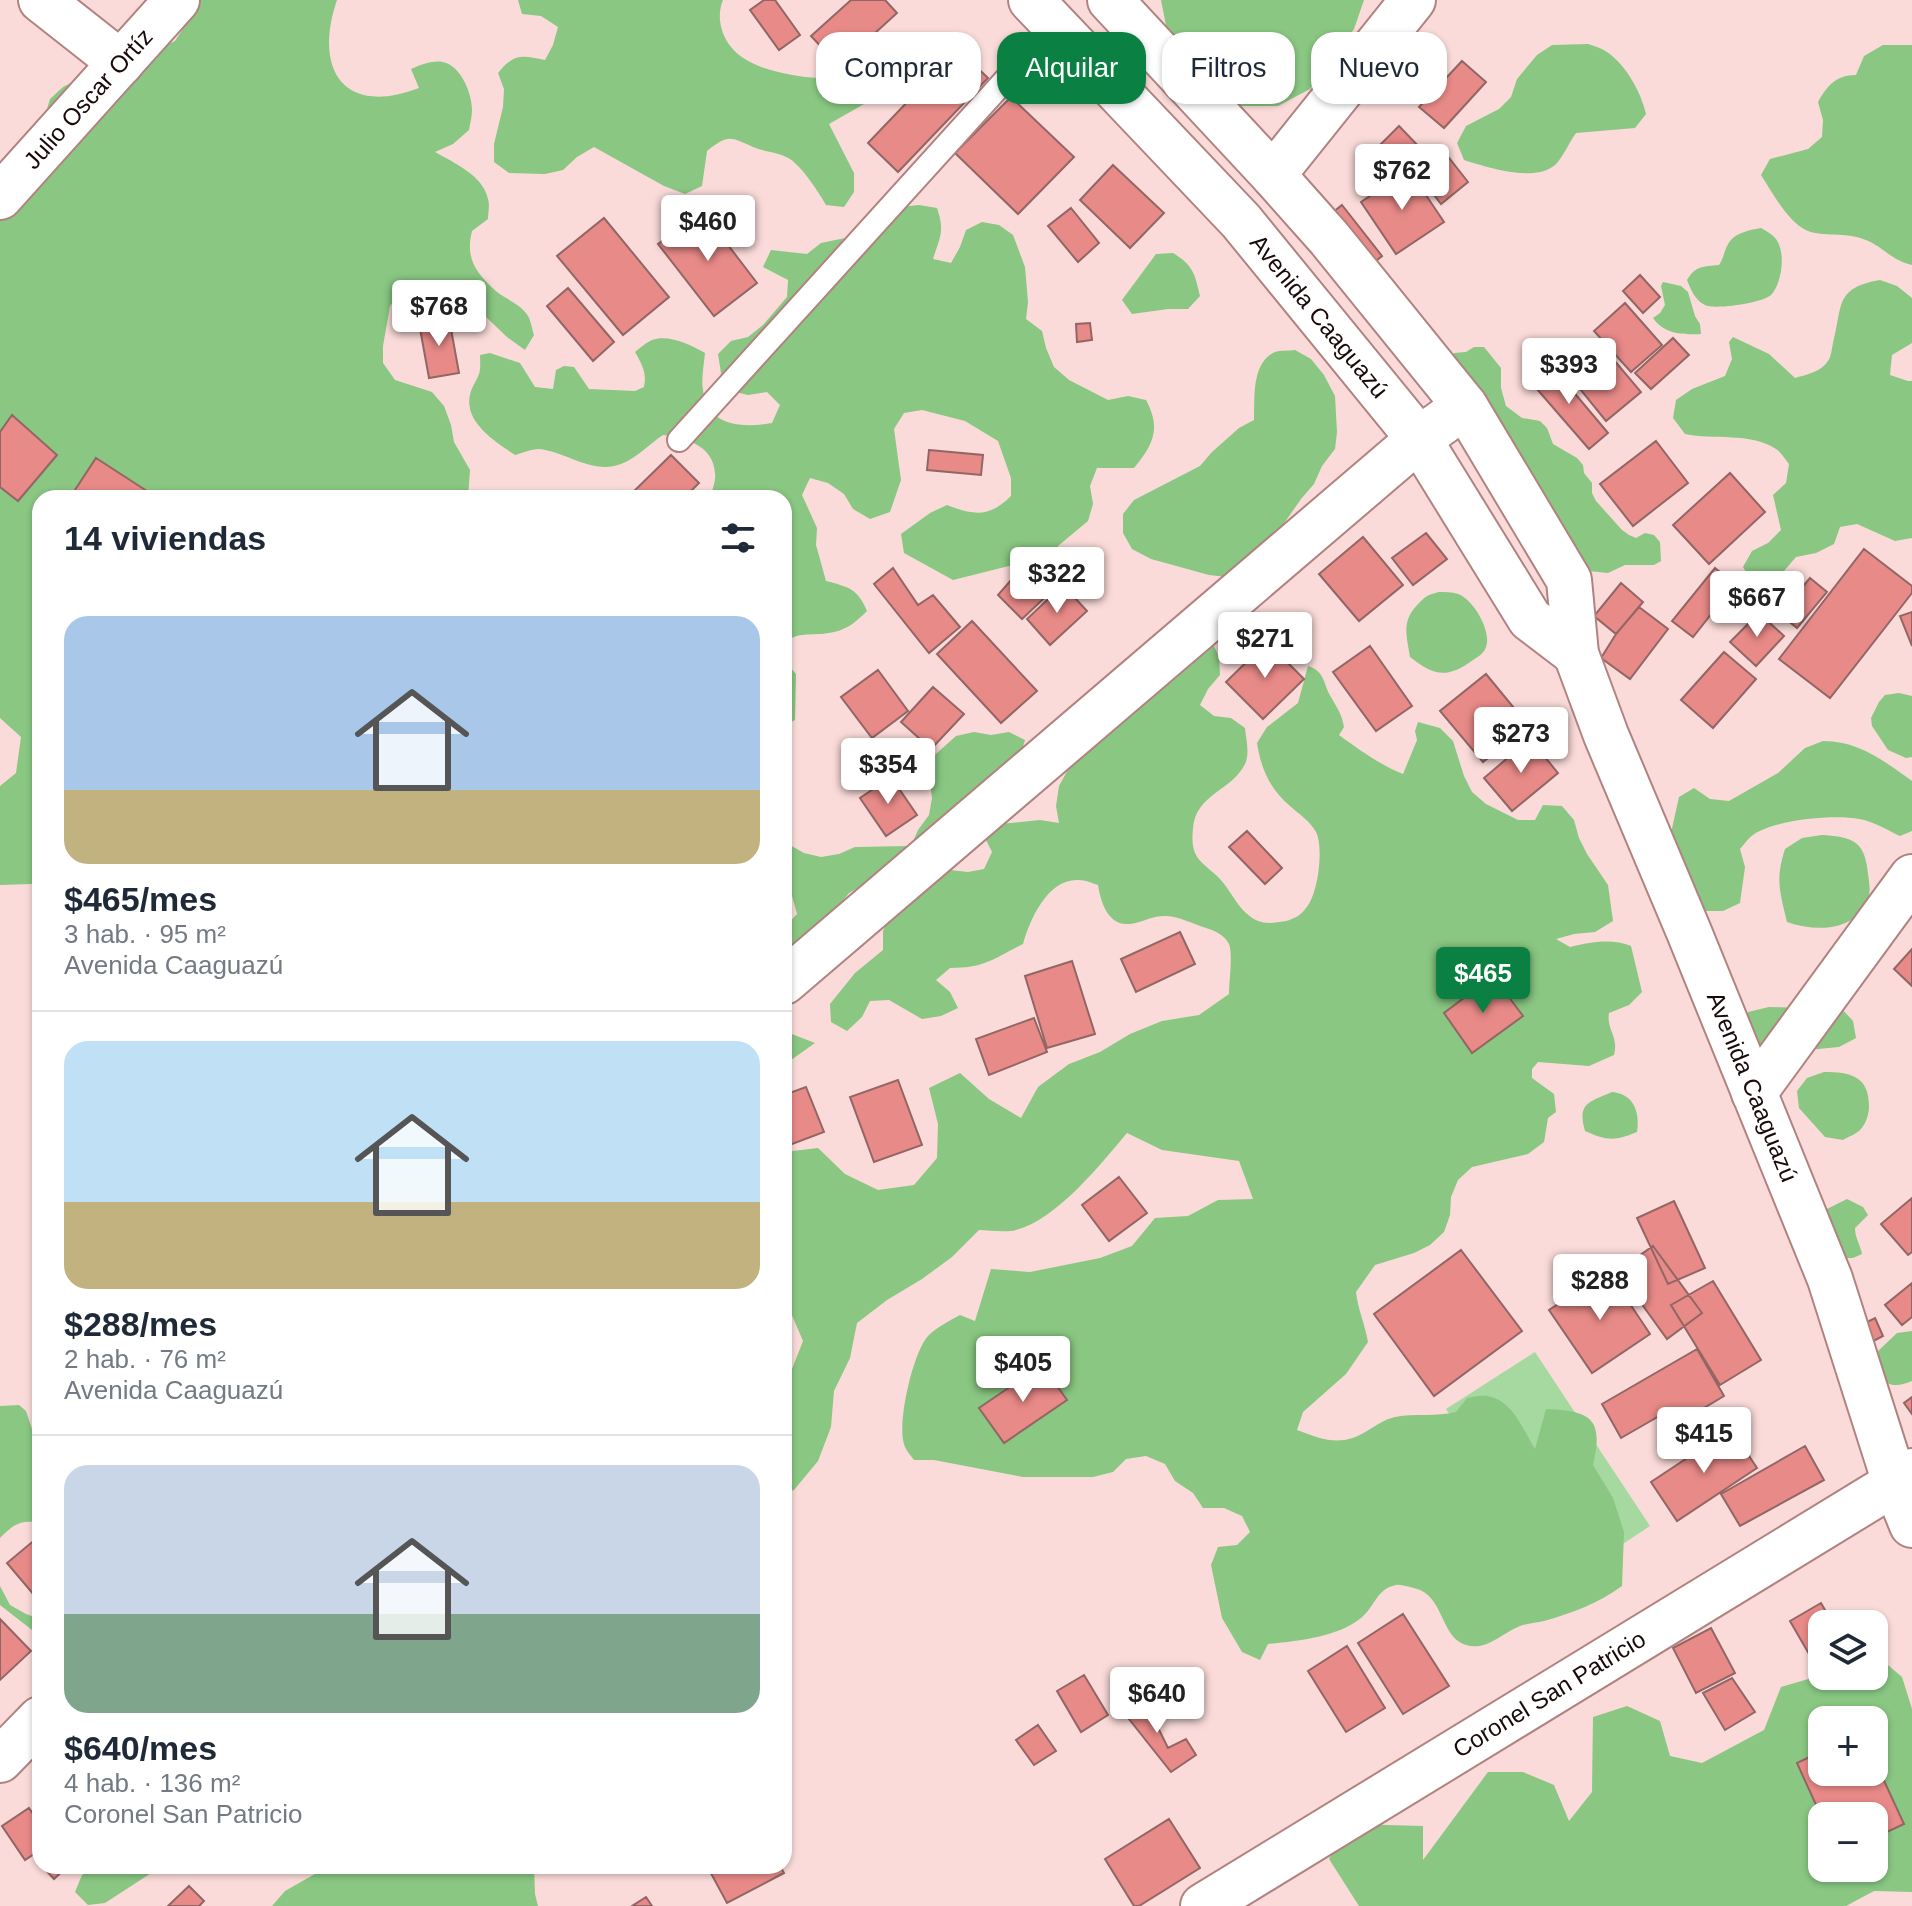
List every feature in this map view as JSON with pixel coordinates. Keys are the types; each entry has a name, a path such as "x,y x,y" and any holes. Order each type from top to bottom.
{"street":[{"path":"41,0 121,63"},
{"name":"Julio Oscar Ortíz","path":"0,197 177,0"},
{"name":"Avenida Caaguazú","path":"1110,0 1329,238 1465,406 1569,580 1576,654 1606,735 1830,1279 1903,1477 1912,1525"},
{"path":"1273,175 1413,0"},
{"name":"Avenida Caaguazú","path":"1043,12 1241,221 1419,439 1530,619 1576,654"},
{"path":"792,975 1419,439 1465,406"},
{"path":"1754,1093 1912,877"},
{"name":"Coronel San Patricio","path":"1203,1906 1903,1477"},
{"path":"0,1760 32,1727"}],"lane":[{"path":"679,440 1043,12"}],"green space":[{"path":"193,0 337,0 329,47 333,66 341,81 354,91 371,96 393,95 419,88 411,69 422,64 443,62 455,69 470,96 472,110 469,130 453,144 435,152 474,176 485,191 489,204 488,219 472,231 471,258 478,272 497,292 525,312 534,335 525,350 461,293 444,285 423,285 401,292 390,306 383,363 395,380 432,392 444,406 454,442 470,470 469,490 32,490 32,884 0,885 0,786 16,773 21,737 0,718 0,181 44,119 50,99 63,87 175,41 186,24"},
{"path":"518,0 723,0 720,17 723,33 738,54 770,70 816,77 816,104 864,104 829,124 854,173 854,192 844,207 826,205 805,174 790,159 730,139 707,151 702,186 685,194 664,186 594,147 563,170 545,174 509,173 494,162 494,144 504,89 498,73 519,57 545,60 558,27 541,16 522,14"},
{"path":"1161,0 1364,0 1352,32 1311,32 1311,88 1295,97 1295,32 1167,32"},
{"path":"1588,44 1614,57 1632,80 1646,114 1635,128 1576,133 1555,165 1535,173 1510,172 1464,160 1457,143 1466,126 1499,109 1511,97 1517,79 1537,55 1552,45"},
{"path":"1883,45 1912,45 1912,265 1863,239 1814,233 1801,227 1782,207 1761,175 1770,159 1808,149 1822,137 1823,120 1818,102 1821,96 1838,79 1856,75 1864,56"},
{"path":"1233,104 1282,104 1278,106"},
{"path":"919,205 937,208 941,234 933,259 951,263 966,230 982,222 999,225 1013,235 1025,267 1026,319 1042,331 1054,367 1069,380 1108,400 1128,396 1146,400 1151,410 1153,436 1146,451 1134,468 1097,468 1090,486 1093,504 1088,521 1058,546 1054,563 1047,573 1009,566 953,580 904,553 901,534 930,513 947,505 974,513 996,508 1011,496 1011,478 998,441 965,421 922,410 904,413 894,429 901,480 890,512 870,519 853,509 844,494 828,483 810,478 802,495 817,528 816,545 826,581 852,590 867,611 839,631 792,638 792,490 712,490 715,473 709,456 704,449 681,438 663,435 627,461 600,467 539,449 515,455 475,421 469,402 480,372 480,355 490,353 520,363 535,387 553,389 556,370 564,366 574,367 589,389 635,391 644,387 645,377 635,352 652,340 665,338 705,353 703,390 711,411 719,418 738,425 772,423 780,405 767,392 748,395 731,391 721,373 718,354 731,341 748,337 763,325 787,297 788,280 763,267 771,250 807,254 821,243 860,235 881,209"},
{"path":"1761,228 1776,239 1781,252 1780,275 1772,294 1739,305 1718,307 1702,303 1687,280 1690,275 1700,268 1719,265 1733,238"},
{"path":"1173,253 1192,271 1200,296 1188,309 1132,314 1122,300 1156,254"},
{"path":"1880,280 1897,286 1912,298 1912,343 1892,355 1890,375 1912,381 1912,538 1895,541 1857,524 1840,527 1834,544 1816,553 1796,557 1772,585 1753,584 1743,567 1752,551 1768,543 1781,530 1773,495 1786,483 1789,464 1776,449 1755,440 1685,434 1673,418 1676,400 1692,389 1725,376 1732,359 1729,342 1733,337 1769,354 1795,378 1817,370 1830,357 1843,301 1855,288"},
{"path":"1663,282 1681,286 1688,292 1701,334 1681,334 1668,330 1653,318 1665,305"},
{"path":"1474,347 1484,347 1501,368 1501,388 1506,406 1522,418 1540,421 1547,428 1553,444 1577,458 1592,483 1596,501 1622,530 1636,538 1645,533 1654,535 1660,542 1661,561 1654,565 1625,565 1608,573 1589,571 1568,561 1451,363 1454,353 1466,352"},
{"path":"1295,350 1311,359 1335,396 1337,432 1335,449 1322,466 1314,484 1278,532 1227,577 1151,559 1132,549 1123,533 1123,514 1134,500 1200,466 1239,428 1254,420 1256,382 1262,364 1275,352"},
{"path":"1439,592 1458,594 1470,602 1480,616 1487,640 1479,656 1456,670 1441,673 1426,668 1410,657 1406,627 1410,614 1425,597"},
{"path":"1211,640 1219,657 1220,675 1200,705 1214,716 1231,718 1245,728 1247,756 1245,764 1232,781 1200,808 1195,817 1193,844 1200,860 1220,879 1239,905 1260,922 1295,918 1310,902 1317,882 1320,849 1316,832 1272,785 1264,770 1257,743 1267,727 1298,703 1308,666 1321,675 1341,715 1344,727 1339,735 1387,766 1403,774 1417,740 1415,731 1418,722 1440,728 1453,741 1472,792 1486,804 1518,820 1535,820 1543,805 1562,806 1574,820 1587,854 1608,885 1613,921 1595,932 1556,939 1570,947 1609,941 1631,946 1642,992 1629,1005 1609,1013 1615,1043 1614,1055 1589,1066 1538,1062 1532,1069 1532,1078 1554,1094 1556,1112 1548,1118 1544,1142 1528,1154 1472,1167 1458,1180 1444,1232 1430,1245 1414,1253 1375,1265 1356,1292 1368,1342 1346,1374 1303,1412 1297,1430 1324,1439 1349,1439 1395,1417 1456,1412 1467,1398 1487,1396 1504,1403 1535,1449 1546,1409 1584,1415 1595,1427 1597,1437 1593,1465 1613,1498 1624,1532 1622,1586 1604,1598 1565,1615 1520,1626 1484,1645 1470,1646 1453,1636 1438,1608 1424,1592 1398,1585 1384,1590 1366,1614 1341,1630 1268,1644 1260,1660 1242,1652 1222,1618 1211,1565 1218,1547 1237,1545 1250,1532 1242,1516 1224,1508 1203,1508 1193,1493 1175,1481 1165,1464 1146,1456 1126,1459 1113,1472 1093,1477 1023,1477 934,1460 914,1460 902,1434 912,1372 922,1344 935,1330 960,1315 975,1321 991,1269 1030,1272 1100,1258 1132,1246 1155,1218 1188,1216 1218,1200 1253,1199 1239,1161 1162,1150 1127,1133 1077,1189 1047,1215 1016,1230 979,1230 952,1257 857,1323 850,1358 834,1391 831,1427 818,1461 792,1491 792,1369 803,1341 792,1315 792,1151 818,1148 845,1174 878,1190 914,1185 937,1158 938,1124 929,1088 960,1073 989,1099 1021,1118 1038,1087 1069,1064 1162,1021 1199,1015 1229,994 1230,949 1218,933 1167,916 1122,924 1107,912 1098,885 1081,880 1068,881 1050,893 1030,923 1023,944 981,964 950,968 936,980 950,992 958,1008 941,1016 922,1019 889,1000 870,1001 862,1017 847,1031 831,1022 830,1004 855,973 883,950 883,931 891,915 932,878 950,870 968,872 984,869 992,852 984,836 1000,824 1040,820 1059,823 1056,806 1059,786 1077,753"},
{"path":"792,669 796,674 795,720 792,722"},
{"path":"1899,693 1912,696 1912,757 1906,758 1888,750 1872,726 1871,718 1885,695"},
{"path":"974,732 991,735 1009,732 1025,740 1020,757 1007,770 976,787 942,830 849,893 838,907 838,913 792,947 792,919 797,914 792,896 792,846 821,857 855,847 911,846 929,815 932,798 927,762 956,736"},
{"path":"1823,741 1860,748 1912,781 1912,831 1900,836 1864,820 1835,817 1774,825 1751,836 1740,849 1745,867 1740,903 1723,911 1704,911 1671,833 1679,797 1694,788 1710,799 1729,801 1778,773 1805,748"},
{"path":"1822,835 1846,838 1860,848 1867,866 1868,899 1854,918 1834,927 1810,927 1787,922 1779,878 1785,849 1802,838"},
{"path":"1769,1007 1841,1008 1853,1021 1856,1038 1839,1047 1797,1051 1769,1075 1743,1031 1748,1012"},
{"path":"792,1034 815,1043 792,1059"},
{"path":"1824,1072 1850,1075 1866,1088 1869,1106 1864,1125 1843,1140 1825,1137 1799,1108 1797,1091 1807,1078"},
{"path":"1612,1092 1626,1096 1634,1105 1637,1132 1611,1139 1585,1131 1584,1109 1597,1098"},
{"path":"1847,1199 1863,1207 1868,1215 1855,1228 1862,1254 1841,1258 1819,1213"},
{"path":"1912,1331 1912,1381 1889,1384 1881,1375 1877,1352 1897,1333"},
{"path":"1535,1352 1650,1526 1562,1584 1446,1409"},
{"path":"19,1405 26,1411 32,1429 32,1522 18,1524 0,1538 0,1406"},
{"path":"0,1586 10,1605 32,1616 32,1630 0,1605"},
{"path":"1888,1665 1902,1677 1912,1709 1912,1892 1874,1891 1846,1906 1359,1906 1329,1859 1348,1824 1423,1826 1423,1860 1488,1772 1523,1772 1554,1785 1569,1821 1592,1792 1593,1717 1627,1706 1660,1721 1670,1756 1702,1763 1764,1730 1781,1687 1808,1679 1808,1690 1888,1690"},
{"path":"150,1874 105,1903 88,1905 75,1892 82,1875"},
{"path":"315,1874 534,1874 538,1906 272,1906 285,1891"}],"building":[{"path":"764,0 775,0 800,35 779,50 750,10"},
{"path":"851,0 885,0 897,13 876,32 816,32 816,41 811,36"},
{"path":"1462,61 1486,82 1444,128 1419,107 1422,104 1447,104 1447,77"},
{"path":"981,71 988,78 981,85"},
{"path":"905,104 963,104 898,172 868,143"},
{"path":"1004,104 1018,104 1074,157 1018,214 955,153"},
{"path":"1399,126 1424,152 1404,172 1379,146"},
{"path":"1446,154 1468,182 1441,204 1419,175"},
{"path":"1113,165 1164,213 1130,248 1080,200"},
{"path":"1409,170 1444,222 1396,254 1361,202"},
{"path":"1342,205 1382,256 1367,268 1327,217"},
{"path":"1071,208 1099,243 1078,262 1048,226"},
{"path":"702,211 757,283 714,316 658,244"},
{"path":"604,218 669,297 623,335 557,256"},
{"path":"1640,275 1660,297 1643,313 1623,291"},
{"path":"568,288 614,342 593,361 547,306"},
{"path":"1625,303 1662,345 1631,372 1594,331"},
{"path":"449,318 459,373 429,378 419,323"},
{"path":"1090,323 1092,340 1077,342 1076,324"},
{"path":"1673,338 1689,355 1651,389 1635,373"},
{"path":"1597,340 1641,392 1606,421 1563,368"},
{"path":"1550,364 1608,433 1589,449 1530,381"},
{"path":"12,415 57,455 18,501 0,487 0,432"},
{"path":"1656,441 1688,483 1633,526 1600,484"},
{"path":"929,450 983,455 981,475 927,470"},
{"path":"671,455 699,483 692,490 635,490"},
{"path":"96,458 145,490 75,490"},
{"path":"1730,473 1765,512 1709,564 1673,525"},
{"path":"1426,533 1447,559 1413,585 1392,558"},
{"path":"1363,537 1403,585 1359,621 1319,574"},
{"path":"1864,549 1912,586 1912,593 1830,698 1779,659"},
{"path":"893,568 918,605 933,595 960,627 929,653 874,584"},
{"path":"1715,568 1735,584 1693,637 1672,621"},
{"path":"1047,573 1059,584 1022,619 998,595 1012,579 1027,594"},
{"path":"1810,578 1827,592 1797,628 1780,614"},
{"path":"1621,583 1643,602 1616,634 1594,616"},
{"path":"1063,585 1087,611 1050,645 1027,619"},
{"path":"1639,607 1668,629 1630,679 1601,658"},
{"path":"1912,612 1912,646 1900,616"},
{"path":"1759,613 1784,636 1756,666 1730,642"},
{"path":"972,621 1037,691 1001,723 937,654"},
{"path":"1267,642 1304,679 1263,719 1226,682"},
{"path":"1370,646 1412,706 1376,731 1333,672"},
{"path":"1724,652 1756,679 1713,728 1681,700"},
{"path":"878,670 908,711 872,738 841,697"},
{"path":"1486,674 1528,725 1483,762 1440,711"},
{"path":"933,687 964,714 931,749 901,722"},
{"path":"1530,739 1558,773 1512,811 1484,778"},
{"path":"891,777 917,815 886,836 860,798"},
{"path":"1247,831 1282,868 1265,884 1229,847"},
{"path":"1180,932 1195,964 1136,992 1121,959"},
{"path":"1912,949 1912,986 1894,969"},
{"path":"1072,961 1095,1034 1047,1048 1025,976"},
{"path":"1493,976 1523,1016 1472,1053 1444,1013"},
{"path":"1034,1018 1047,1052 989,1075 976,1039"},
{"path":"898,1080 922,1145 874,1162 850,1097"},
{"path":"806,1087 824,1132 792,1144 792,1092"},
{"path":"1119,1177 1147,1213 1109,1241 1082,1205"},
{"path":"1912,1198 1912,1252 1908,1255 1881,1224"},
{"path":"1674,1201 1705,1268 1668,1284 1637,1218"},
{"path":"1653,1246 1702,1313 1667,1339 1618,1271"},
{"path":"1461,1250 1522,1331 1434,1396 1374,1314"},
{"path":"1608,1271 1650,1334 1592,1373 1549,1310"},
{"path":"1713,1281 1761,1360 1720,1385 1671,1305"},
{"path":"1912,1283 1912,1317 1902,1325 1885,1305"},
{"path":"1875,1318 1883,1336 1864,1346 1855,1328"},
{"path":"1697,1349 1724,1396 1669,1429 1661,1415 1621,1438 1602,1404"},
{"path":"1042,1365 1067,1400 1004,1443 979,1408"},
{"path":"1912,1397 1912,1414 1904,1403"},
{"path":"1731,1429 1757,1468 1677,1521 1651,1482"},
{"path":"1805,1446 1824,1480 1740,1526 1721,1494"},
{"path":"32,1542 32,1593 7,1563"},
{"path":"1821,1603 1825,1610 1809,1610"},
{"path":"1808,1611 1808,1652 1790,1621"},
{"path":"1403,1614 1449,1686 1403,1714 1358,1643"},
{"path":"0,1619 31,1651 0,1680"},
{"path":"1711,1628 1735,1673 1696,1693 1673,1648"},
{"path":"1347,1646 1385,1708 1346,1732 1308,1671"},
{"path":"1084,1675 1108,1715 1081,1732 1057,1691"},
{"path":"1732,1678 1755,1712 1725,1730 1703,1693"},
{"path":"1141,1693 1168,1748 1186,1739 1196,1755 1171,1772 1121,1709"},
{"path":"1038,1725 1056,1751 1034,1765 1016,1740"},
{"path":"1808,1758 1808,1786 1886,1786 1904,1824 1888,1831 1888,1802 1815,1802 1797,1763"},
{"path":"29,1808 32,1812 32,1855 25,1860 2,1826"},
{"path":"1169,1819 1200,1868 1139,1906 1134,1906 1105,1859"},
{"path":"711,1874 782,1874 727,1903"},
{"path":"189,1886 204,1901 199,1906 168,1906"},
{"path":"646,1897 652,1906 632,1906"}]}
